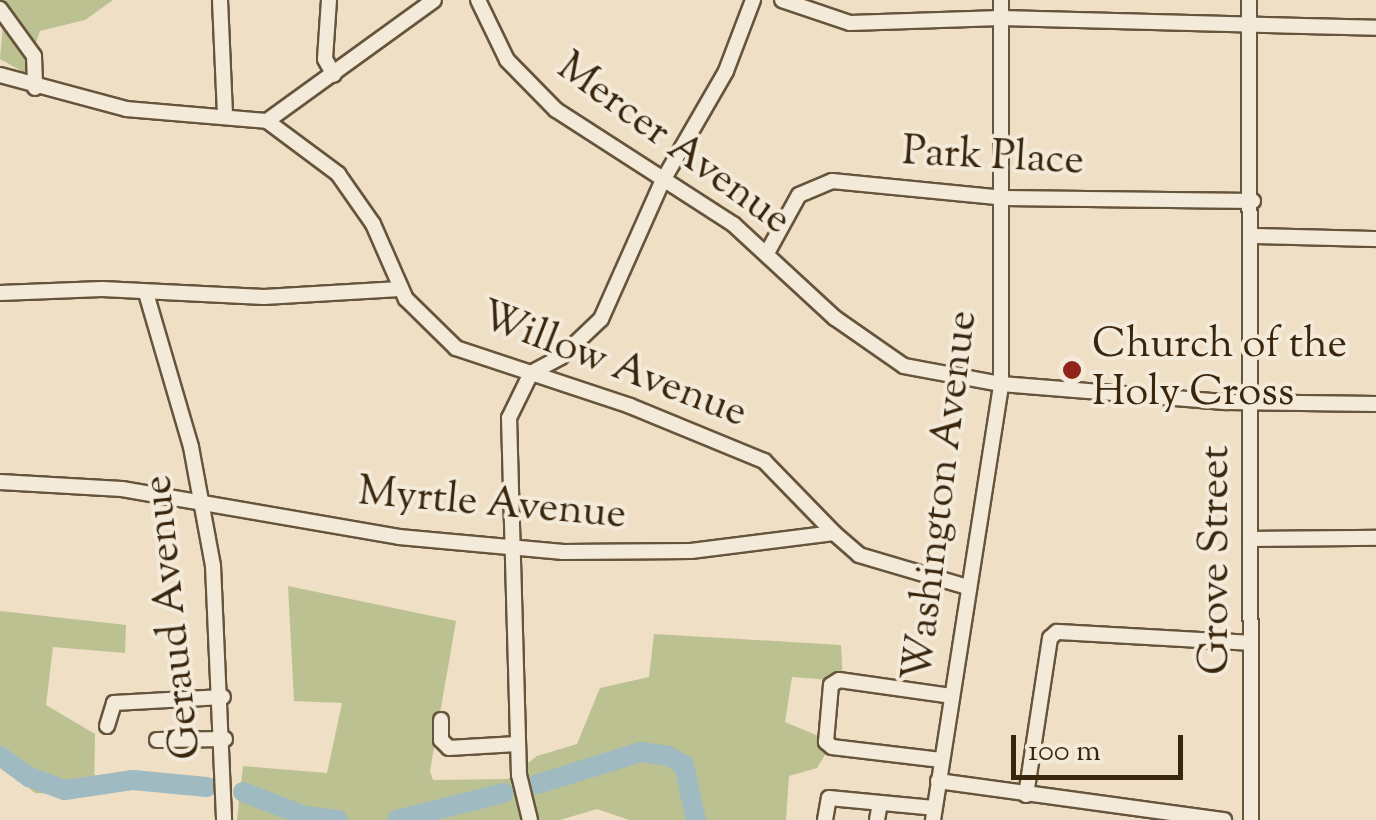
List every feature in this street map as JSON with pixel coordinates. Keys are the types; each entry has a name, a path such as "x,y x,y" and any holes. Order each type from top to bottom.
{"street":[{"path":"220,0 226,113"},
{"path":"328,0 325,58 334,76"},
{"path":"0,75 35,88 164,116 226,113 267,122 434,0"},
{"name":"Mercer Avenue","path":"478,0 488,29 528,84 584,132 767,253 835,318 904,366 1001,384 1252,402 1376,404"},
{"path":"530,820 519,775 506,437 531,373 561,357 602,319 662,182 716,91 753,0"},
{"path":"782,0 850,23 1001,18 1376,28"},
{"name":"Washington Avenue","path":"934,814 1001,384 1001,0"},
{"name":"Grove Street","path":"1249,0 1254,236 1251,820"},
{"path":"0,9 34,56 35,88"},
{"name":"Willow Avenue","path":"267,122 338,174 359,200 400,289 456,348 764,462 834,533"},
{"name":"Park Place","path":"767,253 786,209 822,183 1004,198 1253,201"},
{"path":"1254,236 1376,239"},
{"path":"0,292 282,297 400,289"},
{"name":"Geraud Avenue","path":"146,292 174,381 202,502 223,697 224,815"},
{"name":"Myrtle Avenue","path":"0,482 202,502 398,536 510,546 646,554 834,533"},
{"path":"834,533 859,554 968,587"},
{"path":"1252,539 1376,538"},
{"path":"1026,795 1050,638 1057,632 1252,643"},
{"path":"941,760 832,747 826,742 831,685 839,680 951,696"},
{"path":"107,726 114,703 223,697"},
{"path":"441,720 442,740 450,748 518,744"},
{"path":"157,740 225,740"},
{"path":"938,782 1026,795 1116,815 1224,820"},
{"path":"825,820 829,798 934,814"},
{"path":"877,820 880,803"}],"green space":[{"path":"5,0 113,0 85,20 40,31 25,73 0,59"},
{"path":"288,586 456,621 430,771 433,780 508,779 537,756 577,744 600,688 649,677 654,634 841,645 843,681 792,677 785,722 833,742 817,768 789,776 786,820 629,820 597,809 560,820 237,820 243,766 327,773 342,703 294,701"},
{"path":"0,611 126,625 125,653 53,647 46,705 95,734 94,795 35,793 0,764"}],"waterway":[{"path":"538,784 641,752 668,756 684,765 696,820"},
{"path":"0,756 29,777 65,790 133,780 207,787"},
{"path":"243,792 305,816 338,820"},
{"path":"397,820 504,793"}],"place":[{"name":"Church of the Holy Cross","path":"1072,370"}]}
